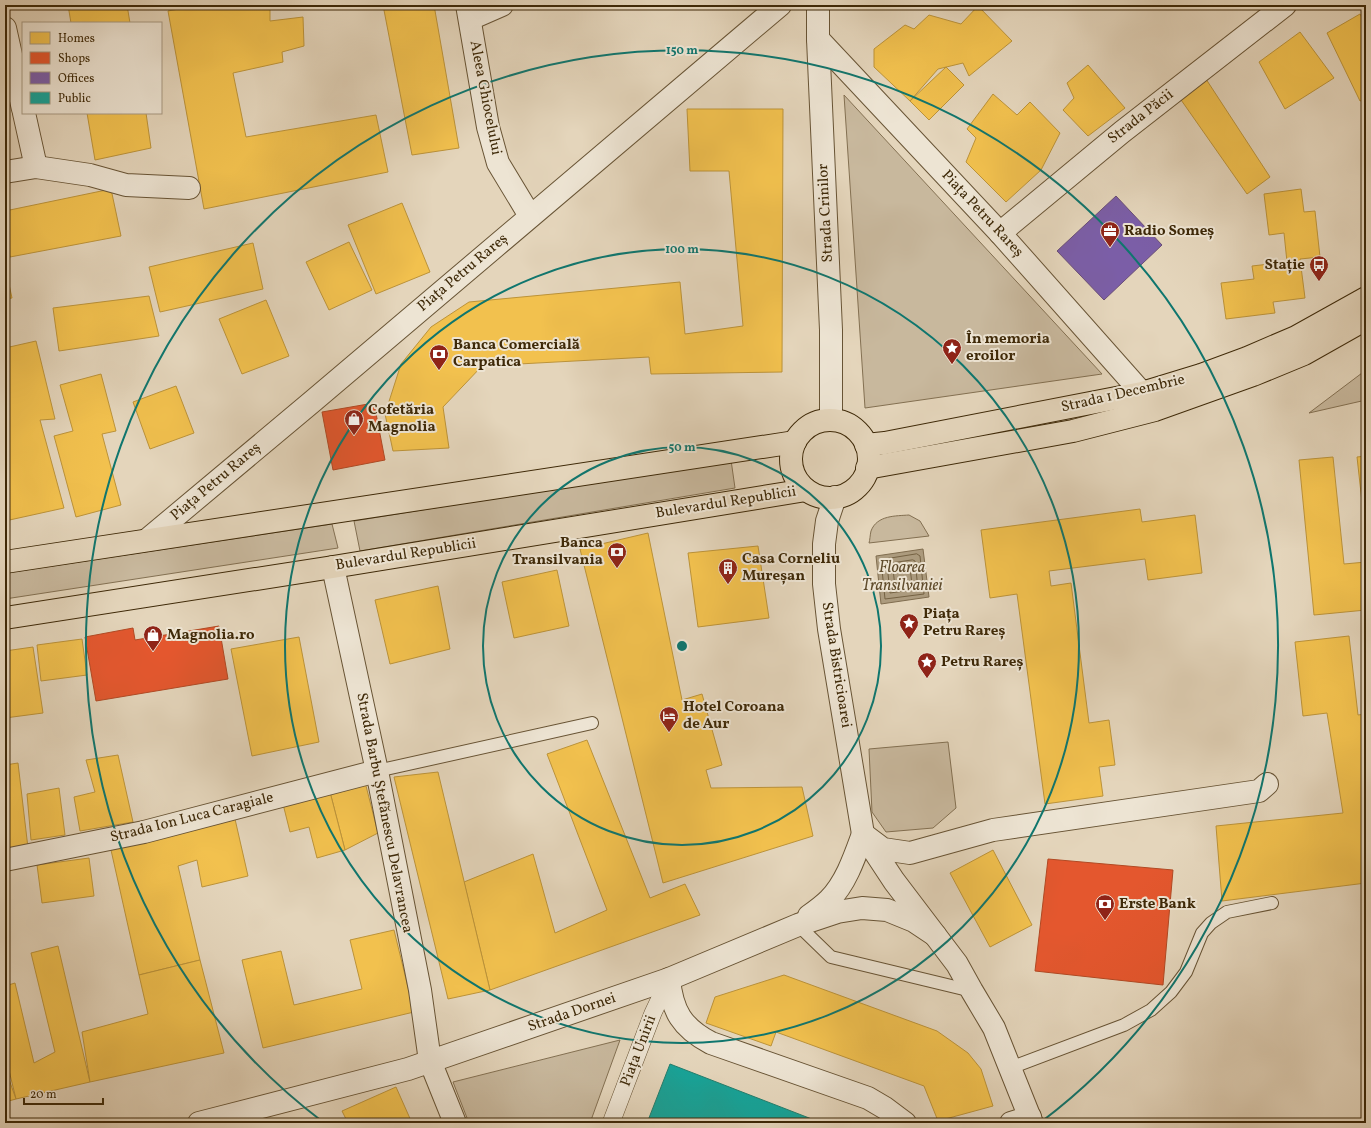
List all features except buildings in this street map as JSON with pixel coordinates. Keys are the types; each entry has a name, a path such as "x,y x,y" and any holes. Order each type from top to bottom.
{"main road":[{"name":"Strada 1 Decembrie","path":"866,445 884,443 1142,393 1201,375 1247,358 1296,337 1366,298"},
{"name":"Strada 1 Decembrie","path":"867,468 1073,431 1155,410 1253,375 1304,354 1366,319"},
{"path":"831,420 842,422 860,435 866,445 868,456 867,468 863,478 856,488 846,494 825,498 806,490 797,480 792,468 791,455 795,442 801,433 810,426 831,420"},
{"path":"5,562 795,442"},
{"name":"Bulevardul Republicii","path":"5,618 333,567 806,490"}],"street":[{"name":"Aleea Ghiocelului","path":"502,5 468,12 488,126 498,162 530,216"},
{"name":"Piața Petru Rareș","path":"147,540 780,5"},
{"name":"Strada Crinilor","path":"818,5 818,38 831,330 831,420"},
{"name":"Strada Păcii","path":"1000,232 1122,132 1285,5"},
{"path":"5,28 22,104"},
{"name":"Piața Petru Rareș","path":"818,38 1000,232 1142,393"},
{"path":"24,114 36,166"},
{"path":"5,172 36,166 90,175 126,185 189,188"},
{"name":"Strada Bistricioarei","path":"835,497 827,520 824,544 824,584 863,834 894,881 957,964 994,1028 1010,1068 1024,1121"},
{"name":"Strada Barbu Ștefănescu Delavrancea","path":"333,567 377,771 420,990 430,1061"},
{"name":"Strada Ion Luca Caragiale","path":"5,860 144,832 377,771"},
{"path":"863,834 883,849 910,853 993,830 1259,791 1267,784"},
{"name":"Strada Bistricioarei","path":"798,925 829,900 841,884 856,854 863,834"},
{"name":"Strada Dornei","path":"199,1123 395,1072 430,1061 669,979 798,925 837,912 862,908 887,910 914,921 935,935"},
{"path":"669,979 670,994 675,1009 683,1022 700,1038 868,1098 885,1108 905,1123"},
{"name":"Piața Unirii","path":"610,1123 653,1013 669,979"},
{"path":"430,1061 455,1123"}],"lane":[{"path":"377,771 592,723"},
{"path":"1010,1068 1124,1025 1152,1010 1171,992 1186,972 1202,933 1211,922 1227,912 1272,903"},
{"path":"798,925 830,957 972,991"}],"shaded area":[{"path":"844,95 1102,374 865,408"},
{"path":"1366,370 1366,400 1309,413"},
{"path":"731,460 735,488 360,551 354,521"},
{"path":"909,515 920,521 929,536 869,543 871,531 882,519 893,516"},
{"path":"332,524 338,548 5,599 5,573"},
{"path":"948,742 956,808 933,828 886,832 872,812 869,749"},
{"path":"620,1040 590,1123 469,1123 453,1082"}],"water":[{"name":"Floarea Transilvaniei","path":"923,549 929,597 881,604 876,556"}],"place":[{"name":"Radio Someș","path":"1110,248"},
{"name":"Stație","path":"1319,282"},
{"name":"În memoria eroilor","path":"952,365"},
{"name":"Banca Comercială Carpatica","path":"439,371"},
{"name":"Cofetăria Magnolia","path":"354,436"},
{"name":"Banca Transilvania","path":"617,569"},
{"name":"Casa Corneliu Mureșan","path":"728,585"},
{"name":"Piața Petru Rareș","path":"909,640"},
{"name":"Magnolia.ro","path":"153,652"},
{"name":"Petru Rareș","path":"927,679"},
{"name":"Hotel Coroana de Aur","path":"669,733"},
{"name":"Erste Bank","path":"1105,921"}]}
